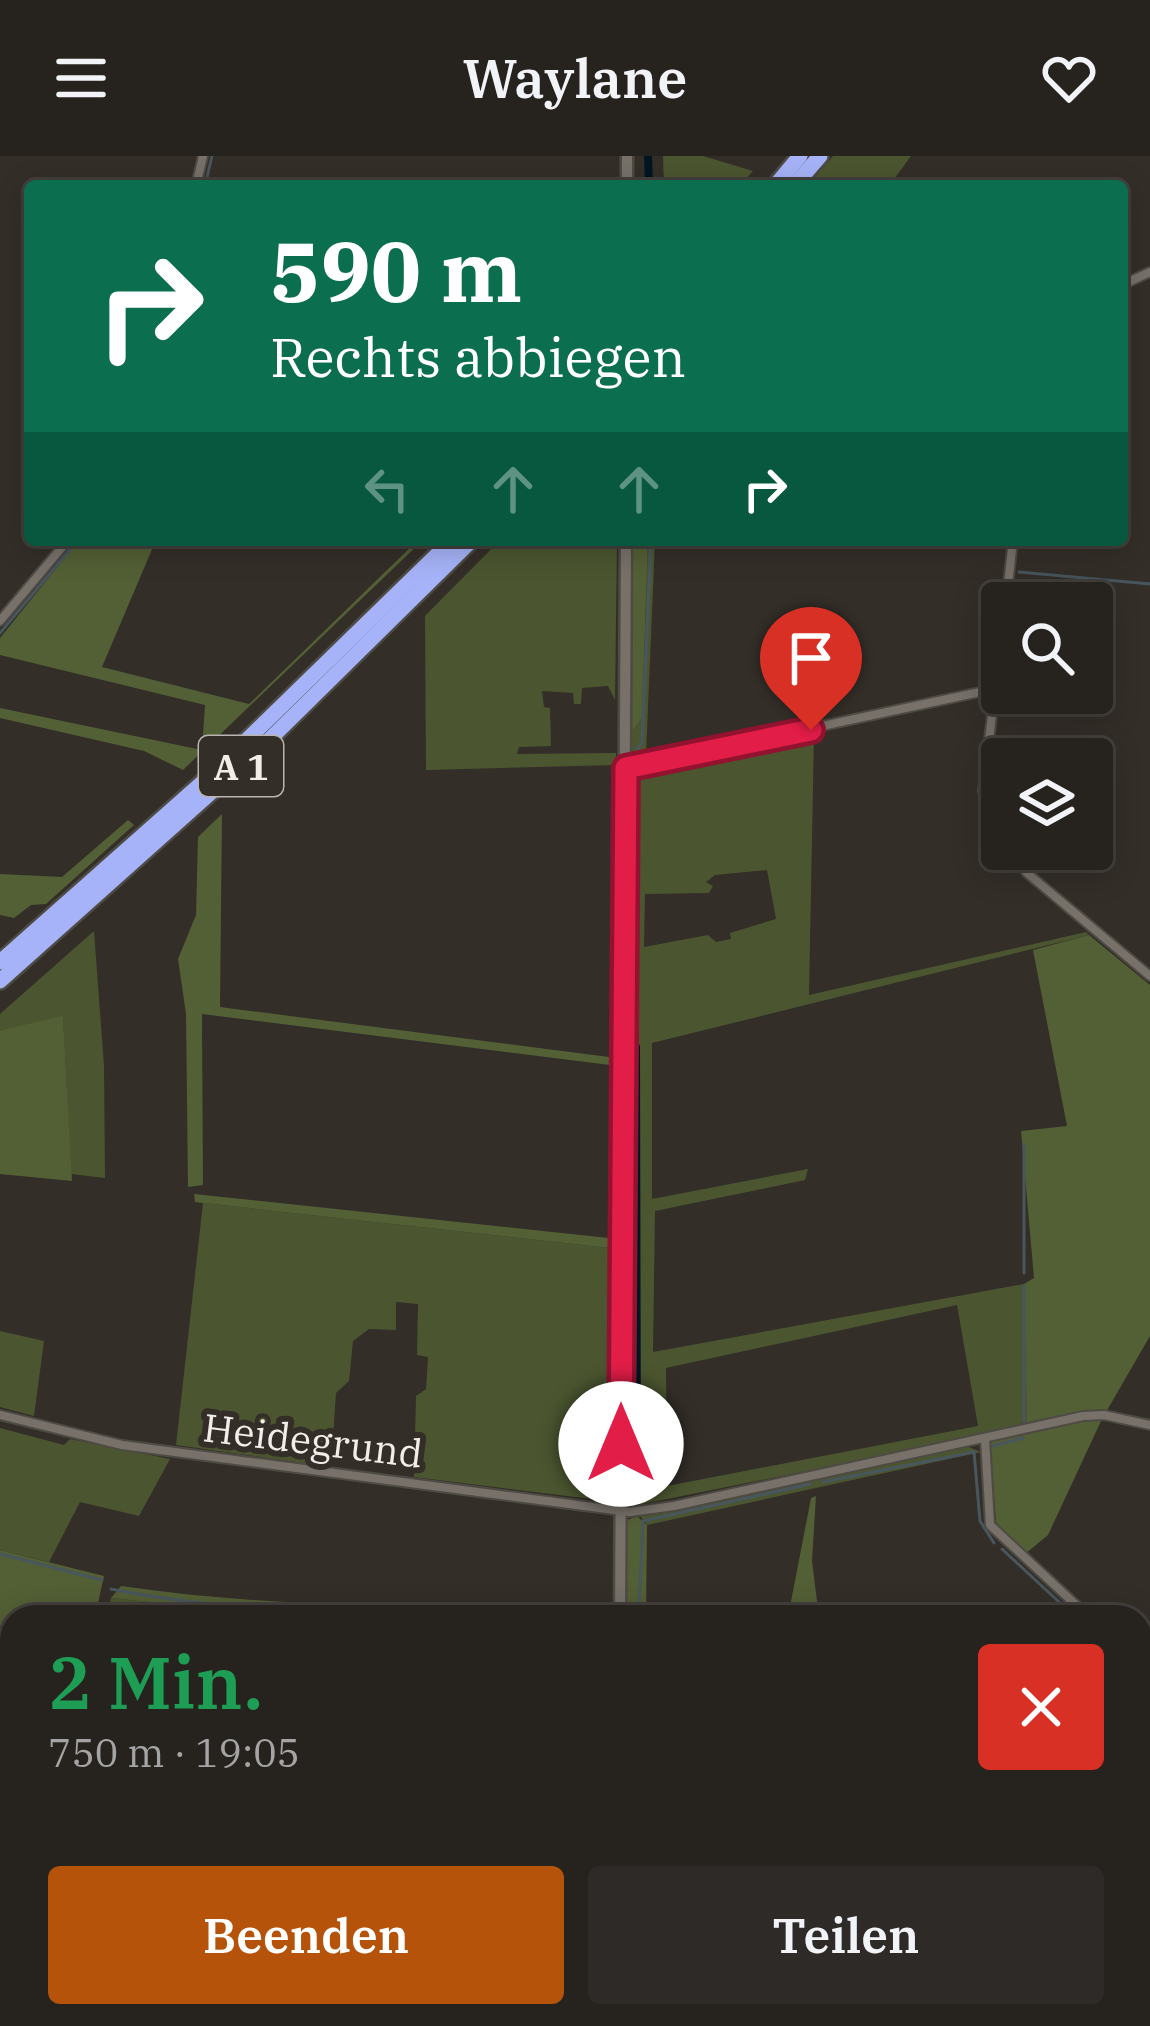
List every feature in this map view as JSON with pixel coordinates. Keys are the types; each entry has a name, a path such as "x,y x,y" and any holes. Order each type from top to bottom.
{"highway":[{"path":"780,180 800,156"},
{"path":"799,180 820,156"},
{"name":"A 1","path":"0,962 213,773 446,546"},
{"name":"A 1","path":"0,981 223,784 466,546"}],"main road":[{"path":"620,1605 626,546"}],"street":[{"path":"0,621 63,546"},
{"path":"1008,582 1012,546"},
{"path":"626,768 981,692"},
{"path":"1025,870 1150,976"},
{"name":"Heidegrund","path":"0,1414 122,1445 621,1511 674,1506 1083,1416 1105,1415 1150,1425"},
{"path":"985,1438 990,1525 1076,1605"}],"green space":[{"path":"663,156 703,156 753,171 745,180 664,180"},
{"path":"833,156 911,156 893,180 812,180"},
{"path":"74,546 153,546 102,667 249,704 417,546 183,770 144,751 0,718 0,708 202,750 205,705 0,655 0,638"},
{"path":"494,546 617,546 615,700 608,686 582,688 581,704 574,704 573,693 542,691 544,707 550,708 551,746 519,747 517,754 616,753 616,765 426,770 425,616"},
{"path":"632,546 648,546 642,718 631,733"},
{"path":"648,546 655,546 646,755 638,756 631,751 631,733 642,718"},
{"path":"814,734 809,995 1089,935 652,1043 652,1199 808,1169 805,1180 655,1211 653,1352 1024,1284 1027,1423 1021,1428 632,1506 627,1500 632,785 645,771","holes":["767,870 776,919 730,933 731,939 716,942 708,935 644,947 645,894 709,893 713,886 706,882 715,875","957,1305 978,1426 667,1486 666,1368"]},
{"path":"222,814 220,1007 609,1057 610,1065 202,1014 203,1185 188,1187 186,1014 178,959 196,915 198,837"},
{"path":"128,820 134,825 46,904 31,905 14,918 0,915 0,874 62,877"},
{"path":"94,931 104,1066 105,1178 71,1174 63,1017 0,1030 0,1014"},
{"path":"1089,935 1150,985 1150,1336 1102,1419 1048,1535 1025,1554 996,1522 990,1442 1027,1433 1024,1284 1034,1278 1021,1131 1067,1126 1033,950"},
{"path":"63,1016 72,1181 0,1174 0,1030"},
{"path":"194,1194 609,1238 609,1248 195,1202"},
{"path":"203,1203 609,1248 608,1501 414,1477 416,1396 426,1389 428,1357 417,1355 418,1304 396,1302 396,1330 369,1329 353,1341 349,1381 336,1393 331,1467 176,1445"},
{"path":"0,1331 44,1341 34,1416 0,1407"},
{"path":"0,1428 64,1445 70,1439 170,1459 139,1516 80,1502 49,1562 0,1550"},
{"path":"964,1445 981,1452 647,1525 640,1516"},
{"path":"816,1496 812,1561 818,1605 790,1605 811,1498"},
{"path":"637,1516 647,1525 646,1605 625,1605 625,1521"},
{"path":"0,1550 104,1576 98,1605 0,1605"},
{"path":"121,1586 368,1605 178,1605 111,1598"},
{"path":"111,1598 178,1605 110,1605"}],"waterway":[{"path":"206,180 212,156"},
{"path":"648,156 649,180"},
{"path":"0,633 73,546"},
{"path":"637,749 642,743 651,546"},
{"path":"1019,572 1150,584"},
{"path":"634,968 634,1035"},
{"path":"636,1047 637,1501"},
{"path":"1024,1144 1024,1273"},
{"path":"1024,1286 1024,1422"},
{"path":"993,1446 1023,1438"},
{"path":"823,1482 974,1452 980,1521 994,1543"},
{"path":"639,1605 643,1521 810,1484"},
{"path":"1002,1549 1062,1605"},
{"path":"0,1554 102,1580"},
{"path":"111,1589 226,1605"}],"route":[{"path":"621,1444 626,768 811,730"}]}
